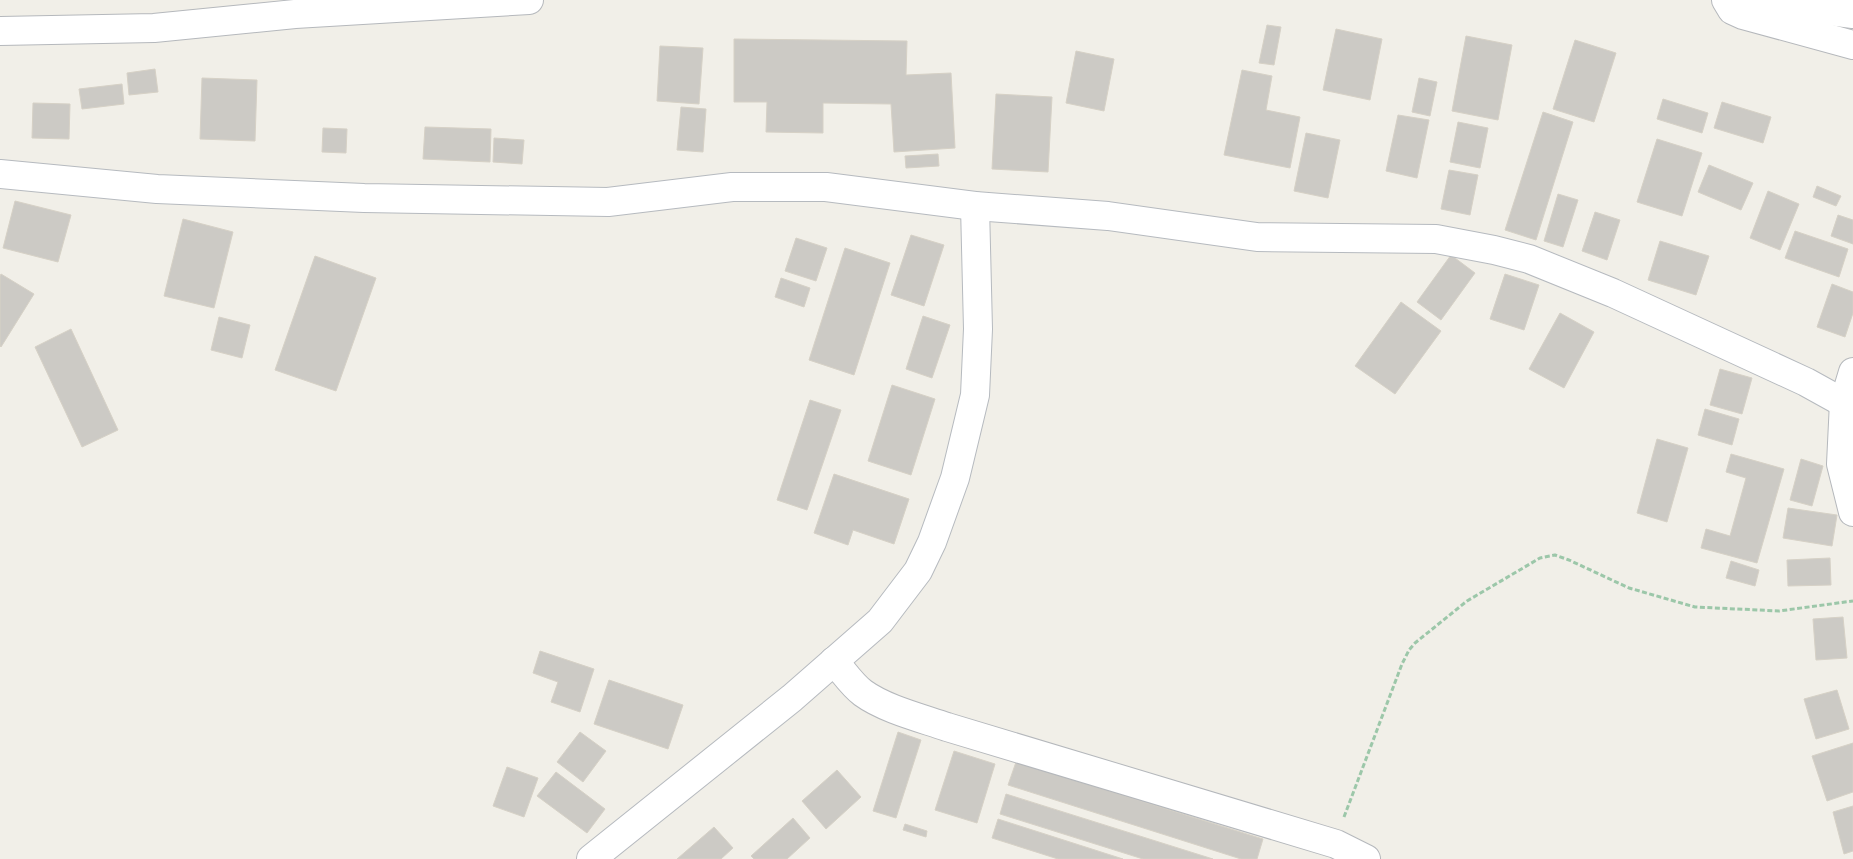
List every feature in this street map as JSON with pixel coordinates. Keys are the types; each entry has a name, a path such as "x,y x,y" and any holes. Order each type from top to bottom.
{"street":[{"path":"0,31 154,28 295,14 529,0"},
{"path":"1726,0 1732,10 1743,15 1853,45"},
{"path":"1744,0 1853,14"},
{"path":"2,177 158,190 364,198 608,202 732,187 826,187 975,206 1108,216 1257,237 1436,239 1529,259 1613,293 1806,382 1848,405"},
{"path":"591,859 784,705 880,621 918,571 932,542 955,478 974,395 978,329 975,206"},
{"path":"1853,372 1841,464 1853,512"},
{"path":"834,661 862,693 882,703 947,726 1336,844 1366,859"}],"path":[{"path":"1336,844 1342,822 1409,650 1467,601 1540,558 1555,555 1629,588 1695,607 1779,611 1853,601"}],"building":[{"path":"1267,25 1281,27 1274,65 1259,63"},
{"path":"1336,29 1382,39 1370,100 1323,90"},
{"path":"1466,36 1512,45 1498,120 1452,111"},
{"path":"734,39 907,41 906,75 951,73 955,148 894,152 891,104 823,103 823,133 766,132 767,102 734,102"},
{"path":"1575,40 1616,53 1594,122 1553,109"},
{"path":"660,46 703,48 699,104 657,101"},
{"path":"1076,51 1114,59 1104,111 1066,103"},
{"path":"155,69 158,92 129,95 127,73"},
{"path":"1242,70 1272,76 1266,110 1300,117 1290,168 1224,155"},
{"path":"202,78 257,80 255,141 200,139"},
{"path":"1419,78 1437,82 1430,116 1412,112"},
{"path":"122,84 124,104 82,109 79,89"},
{"path":"996,94 1052,97 1048,172 992,169"},
{"path":"1663,99 1708,113 1702,133 1657,119"},
{"path":"1722,102 1771,117 1763,143 1714,128"},
{"path":"33,103 70,104 69,139 32,138"},
{"path":"681,107 706,109 703,152 677,150"},
{"path":"1543,112 1573,122 1536,240 1505,230"},
{"path":"1398,115 1429,120 1417,178 1386,171"},
{"path":"1458,122 1488,128 1480,168 1450,162"},
{"path":"425,127 491,129 490,162 423,159"},
{"path":"323,128 347,129 346,153 322,152"},
{"path":"1306,133 1340,140 1328,198 1294,191"},
{"path":"494,138 524,140 522,164 493,162"},
{"path":"1657,139 1702,153 1682,216 1637,202"},
{"path":"938,154 939,166 906,168 905,156"},
{"path":"1709,165 1753,183 1741,210 1698,192"},
{"path":"1449,170 1478,175 1470,215 1441,209"},
{"path":"1817,186 1841,196 1836,206 1813,197"},
{"path":"1768,191 1799,204 1780,250 1750,238"},
{"path":"1558,194 1578,200 1563,247 1544,241"},
{"path":"15,201 71,215 58,262 3,248"},
{"path":"1595,212 1620,220 1607,260 1582,251"},
{"path":"1838,215 1853,220 1853,244 1831,236"},
{"path":"183,219 233,232 214,308 164,296"},
{"path":"1795,231 1848,249 1839,277 1785,258"},
{"path":"911,235 944,245 924,306 891,295"},
{"path":"796,238 827,248 816,281 785,271"},
{"path":"1660,241 1709,256 1696,295 1648,280"},
{"path":"845,248 890,263 854,375 809,360"},
{"path":"1451,255 1475,273 1441,320 1417,302"},
{"path":"315,256 376,278 336,391 275,370"},
{"path":"1,274 34,294 1,347 0,276"},
{"path":"1505,274 1539,285 1524,330 1490,319"},
{"path":"781,278 810,288 804,307 775,297"},
{"path":"1832,284 1853,292 1853,313 1845,337 1817,327"},
{"path":"1401,302 1441,331 1395,394 1355,366"},
{"path":"1560,313 1594,332 1564,388 1529,369"},
{"path":"923,316 950,325 932,378 906,369"},
{"path":"219,317 250,325 242,358 211,350"},
{"path":"71,329 118,430 82,447 35,347"},
{"path":"1720,369 1752,378 1742,414 1710,405"},
{"path":"892,385 935,399 911,475 868,461"},
{"path":"810,400 841,410 807,510 777,500"},
{"path":"1705,409 1739,419 1732,445 1698,435"},
{"path":"1657,439 1688,448 1667,522 1637,513"},
{"path":"1731,454 1784,469 1757,563 1701,548 1706,529 1730,536 1746,478 1726,472"},
{"path":"1801,459 1823,466 1812,506 1790,500"},
{"path":"834,474 909,499 894,544 853,530 848,545 814,533"},
{"path":"1788,508 1837,515 1832,546 1783,538"},
{"path":"1830,558 1831,585 1788,586 1787,560"},
{"path":"1731,561 1759,570 1755,586 1726,578"},
{"path":"1843,617 1847,658 1816,660 1813,619"},
{"path":"540,651 594,669 580,712 551,702 558,682 533,673"},
{"path":"609,680 683,705 668,749 594,724"},
{"path":"1837,690 1849,729 1816,739 1804,699"},
{"path":"580,732 606,751 583,782 557,762"},
{"path":"898,732 921,740 896,818 873,811"},
{"path":"1853,743 1853,792 1827,801 1812,756"},
{"path":"954,751 995,764 977,823 935,810"},
{"path":"1016,762 1263,839 1257,859 1241,859 1008,785"},
{"path":"507,767 538,778 524,817 493,806"},
{"path":"837,770 861,797 826,829 802,801"},
{"path":"556,772 605,809 587,833 537,796"},
{"path":"1006,794 1213,859 1143,859 1000,814"},
{"path":"1853,806 1853,851 1844,854 1833,812"},
{"path":"793,818 810,838 787,859 754,859 751,856"},
{"path":"998,819 1123,859 1058,859 992,838"},
{"path":"905,824 927,831 926,837 903,830"},
{"path":"714,827 733,848 721,859 677,859"}]}
